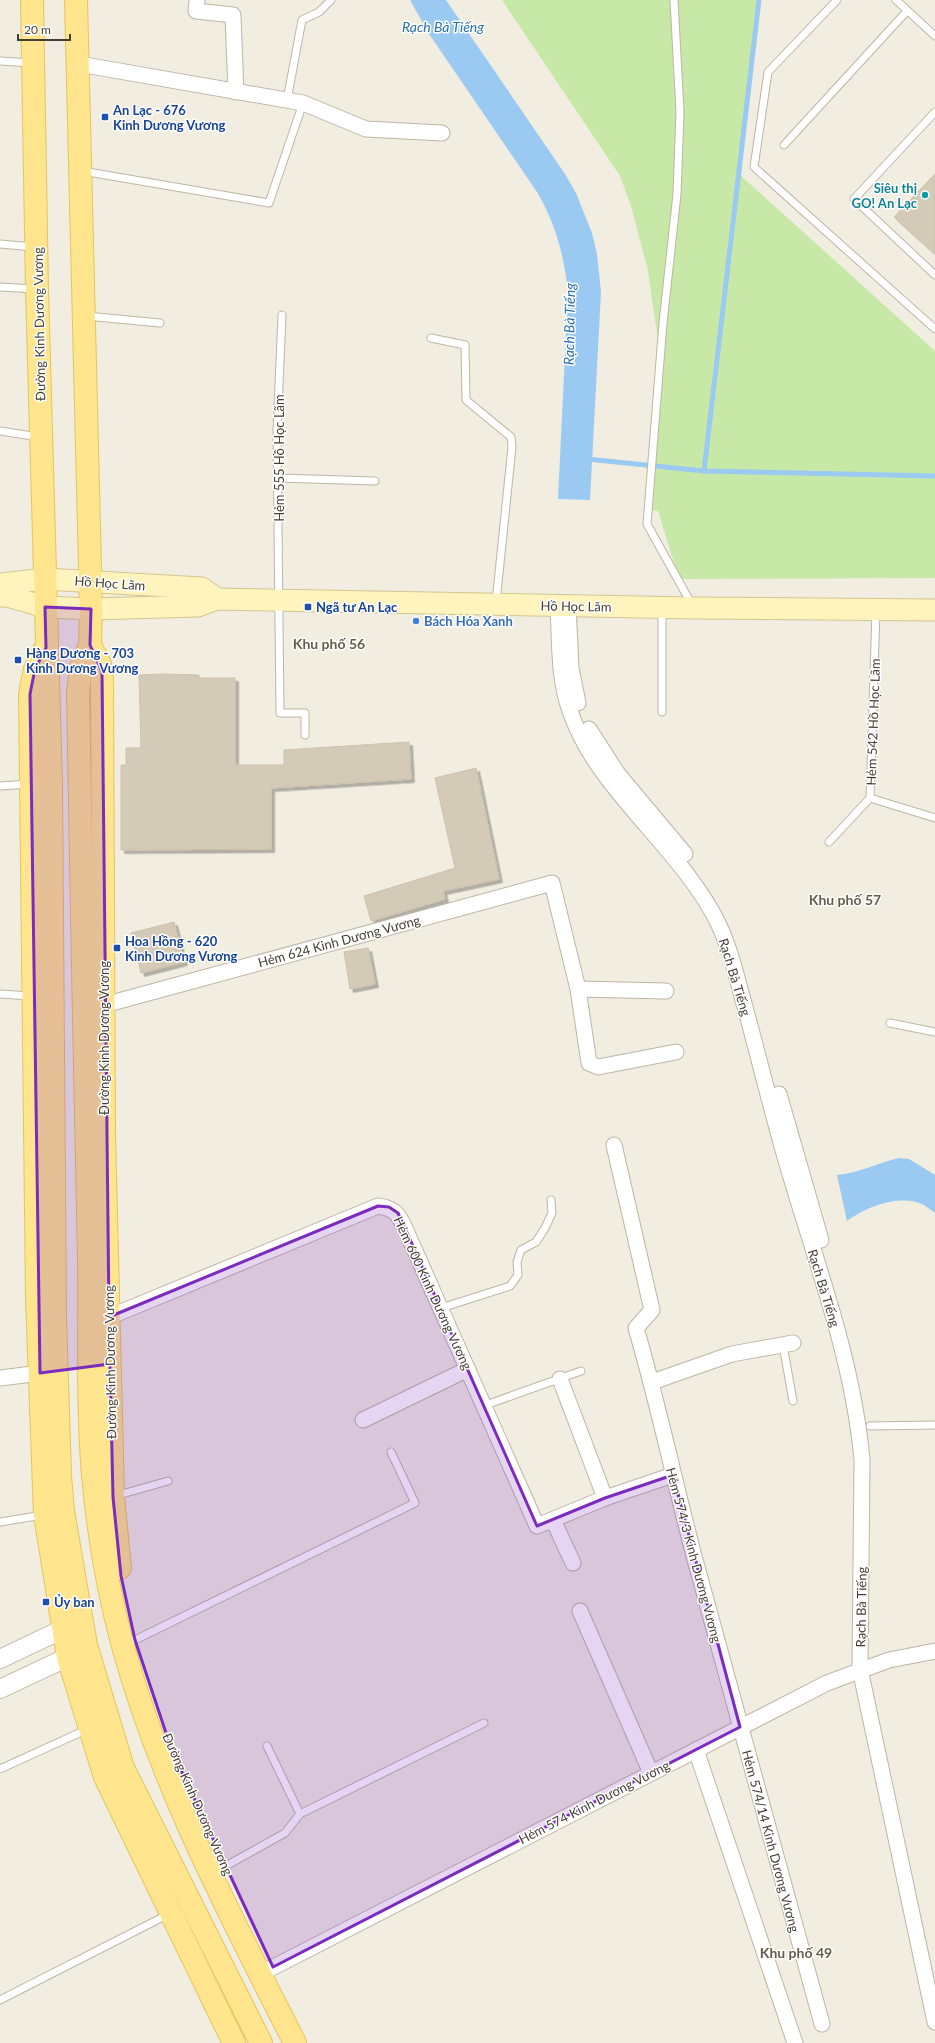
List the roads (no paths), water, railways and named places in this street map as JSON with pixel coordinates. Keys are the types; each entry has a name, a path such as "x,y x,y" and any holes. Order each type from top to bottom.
{"main road":[{"name":"Đường Kinh Dương Vương","path":"32,0 37,290 51,784 48,1372 45,1515 68,1657 105,1777 234,2043"},
{"name":"Đường Kinh Dương Vương","path":"76,0 82,170 91,609 90,645 80,666 78,679 93,912 104,1005 104,1134 109,1317 100,1366 93,1474 109,1585 123,1646 158,1753 206,1863 266,1970 311,2043"},
{"name":"Hồ Học Lãm","path":"0,584 45,578 202,588 217,599"},
{"name":"Hồ Học Lãm","path":"0,596 7,596 45,606 91,609 198,606 217,599 662,608 935,610"},
{"name":"Đường Kinh Dương Vương","path":"46,648 35,669 32,681 31,784 35,996 48,1372 63,1511 86,1645 123,1768 261,2043"},
{"name":"Đường Kinh Dương Vương","path":"93,912 83,1011 90,1317 100,1366 121,1576 135,1640 172,1751 224,1867 295,2043"},
{"path":"83,1011 104,1005"},
{"path":"48,1372 100,1366"}],"street":[{"path":"197,0 196,11 233,15 236,92"},
{"path":"79,64 303,103 366,129 442,133"},
{"name":"Rạch Bà Tiếng","path":"563,606 573,682 585,722 618,774 704,878 718,901 737,941 797,1162 853,1346 866,1399 870,1426 873,1486 866,1667 935,1973"},
{"name":"Rạch Bà Tiếng","path":"563,606 563,683 570,712 579,733 610,780 696,884 719,925 734,964 783,1150 843,1349 855,1401 862,1460 866,1667 935,2022"},
{"name":"Hẻm 624 Kinh Dương Vương","path":"104,1005 552,882 578,989"},
{"path":"666,991 578,989 589,1063 591,1065 598,1067 676,1052"},
{"name":"Hẻm 574/3 Kinh Dương Vương","path":"614,1145 652,1310 636,1328 652,1382 673,1474 740,1727"},
{"name":"Hẻm 600 Kinh Dương Vương","path":"109,1317 378,1206 389,1207 398,1213 468,1369 482,1406 537,1526 553,1520"},
{"path":"652,1382 732,1354 788,1344"},
{"path":"363,1420 468,1369"},
{"path":"0,1378 48,1372"},
{"path":"560,1379 605,1498"},
{"path":"573,1563 553,1520 605,1498 673,1474"},
{"path":"580,1611 651,1773"},
{"path":"0,1659 63,1629"},
{"name":"Hẻm 574 Kinh Dương Vương","path":"266,1970 827,1682 866,1667 908,1655 935,1651"},
{"path":"0,1689 68,1657"},
{"name":"Hẻm 574/14 Kinh Dương Vương","path":"740,1727 822,2024"},
{"path":"696,1750 795,2043"}],"lane":[{"path":"287,100 302,20 319,12 331,0"},
{"path":"674,0 680,112 677,194 663,324 647,524 694,608"},
{"path":"837,0 768,72 754,167 935,329"},
{"path":"896,0 935,36"},
{"path":"784,146 907,11"},
{"path":"0,61 34,63"},
{"path":"82,170 269,203 303,103"},
{"path":"935,112 854,200 935,276"},
{"path":"0,244 37,247"},
{"path":"0,287 37,290"},
{"path":"84,316 160,324"},
{"name":"Hẻm 555 Hồ Học Lãm","path":"282,316 277,430 280,713 305,713 305,735"},
{"path":"431,338 465,345 466,400 511,437 512,447 496,604"},
{"path":"0,431 42,437"},
{"path":"278,478 375,481"},
{"path":"662,608 662,712"},
{"name":"Hẻm 542 Hồ Học Lãm","path":"829,842 870,798 876,609"},
{"path":"0,786 31,784"},
{"path":"870,798 935,818"},
{"path":"0,994 35,996"},
{"path":"890,1023 935,1032"},
{"path":"441,1308 510,1286 518,1275 517,1262 521,1250 536,1242 550,1218 552,1213 551,1200"},
{"path":"788,1344 793,1401"},
{"path":"482,1406 581,1371"},
{"path":"870,1426 935,1425"},
{"path":"135,1640 415,1503 391,1452"},
{"path":"113,1497 168,1481"},
{"path":"0,1522 45,1515"},
{"path":"224,1867 285,1832 300,1814 484,1724"},
{"path":"0,1769 90,1728"},
{"path":"267,1746 300,1814"},
{"path":"0,2000 15,1994 171,1913"}],"water":[{"name":"Rạch Bà Tiếng","path":"410,0 446,0 565,174 576,193 592,233 597,254 601,292 590,500 558,499 568,292 564,266 554,228 544,204 537,192 429,34"},
{"path":"899,1158 909,1159 935,1175 935,1213 922,1204 903,1200 893,1201 873,1207 863,1211 847,1221 837,1175 853,1172"}],"waterway":[{"path":"704,471 759,0"},
{"path":"587,459 704,471 935,476"}],"place":[{"name":"An Lạc - 676 Kinh Dương Vương","path":"105,117"},
{"name":"Siêu thị GO! An Lạc","path":"925,195"},
{"name":"Ngã tư An Lạc","path":"308,607"},
{"name":"Bách Hóa Xanh","path":"416,621"},
{"name":"Hàng Dương - 703 Kinh Dương Vương","path":"18,660"},
{"name":"Hoa Hồng - 620 Kinh Dương Vương","path":"117,948"},
{"name":"Ủy ban","path":"46,1602"}],"district":[{"name":"Khu phố 56","path":"329,643"},
{"name":"Khu phố 57","path":"845,899"},
{"name":"Khu phố 49","path":"796,1952"}]}
